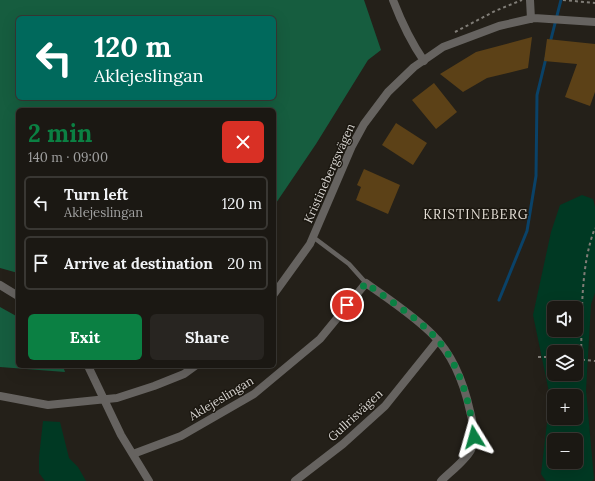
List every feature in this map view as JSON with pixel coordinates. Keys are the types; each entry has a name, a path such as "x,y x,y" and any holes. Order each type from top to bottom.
{"street":[{"path":"393,0 401,21 424,61"},
{"path":"530,0 531,19"},
{"name":"Kristinebergsvägen","path":"276,291 310,244 352,146 364,124 388,92 414,67 444,47 499,26 531,19 595,22"},
{"path":"366,283 423,325 438,340 447,353 462,382 473,422 474,437 470,450 441,481"},
{"name":"Aklejeslingan","path":"134,454 181,436 254,394 320,339 366,283"},
{"path":"0,285 16,295"},
{"name":"Gullrisvägen","path":"295,481 343,444 385,406 438,340"},
{"path":"89,368 121,435 134,454 149,481"},
{"path":"0,396 48,405 104,400 117,398 154,386 184,374 192,368"}],"lane":[{"path":"313,237 349,264 366,283"}],"path":[{"path":"452,33 495,11 523,0"},
{"path":"563,0 595,3"},
{"path":"581,345 585,274 590,240 595,228"},
{"path":"538,356 547,357"},
{"path":"583,359 595,361"}],"green space":[{"path":"0,0 364,0 381,50 368,60 316,144 276,203 276,108 16,108 16,272 0,268"},
{"path":"582,195 593,199 595,207 595,293 591,304 586,390 594,479 592,481 546,481 541,474 547,423 547,425 583,425 583,389 548,389 533,315 551,232 560,205"},
{"path":"0,307 16,316 16,368 64,368 65,372 0,367"},
{"path":"43,421 60,422 69,458 78,467 86,481 45,481 39,473 39,457"}],"building":[{"path":"532,37 528,68 487,78 463,92 440,74 476,52"},
{"path":"547,39 595,44 595,92 590,106 565,97 577,64 544,61"},
{"path":"434,83 457,112 436,129 412,100"},
{"path":"396,123 427,143 413,165 382,145"},
{"path":"364,169 400,185 388,214 356,200 361,187 357,185"}],"waterway":[{"path":"550,43 561,0"},
{"path":"499,300 527,231 536,176 537,95 546,58"}],"district":[{"name":"KRISTINEBERG","path":"476,214"}],"route":[{"path":"347,305 366,283 423,325 434,336 447,353 459,376 466,394 473,422 474,437"}]}
